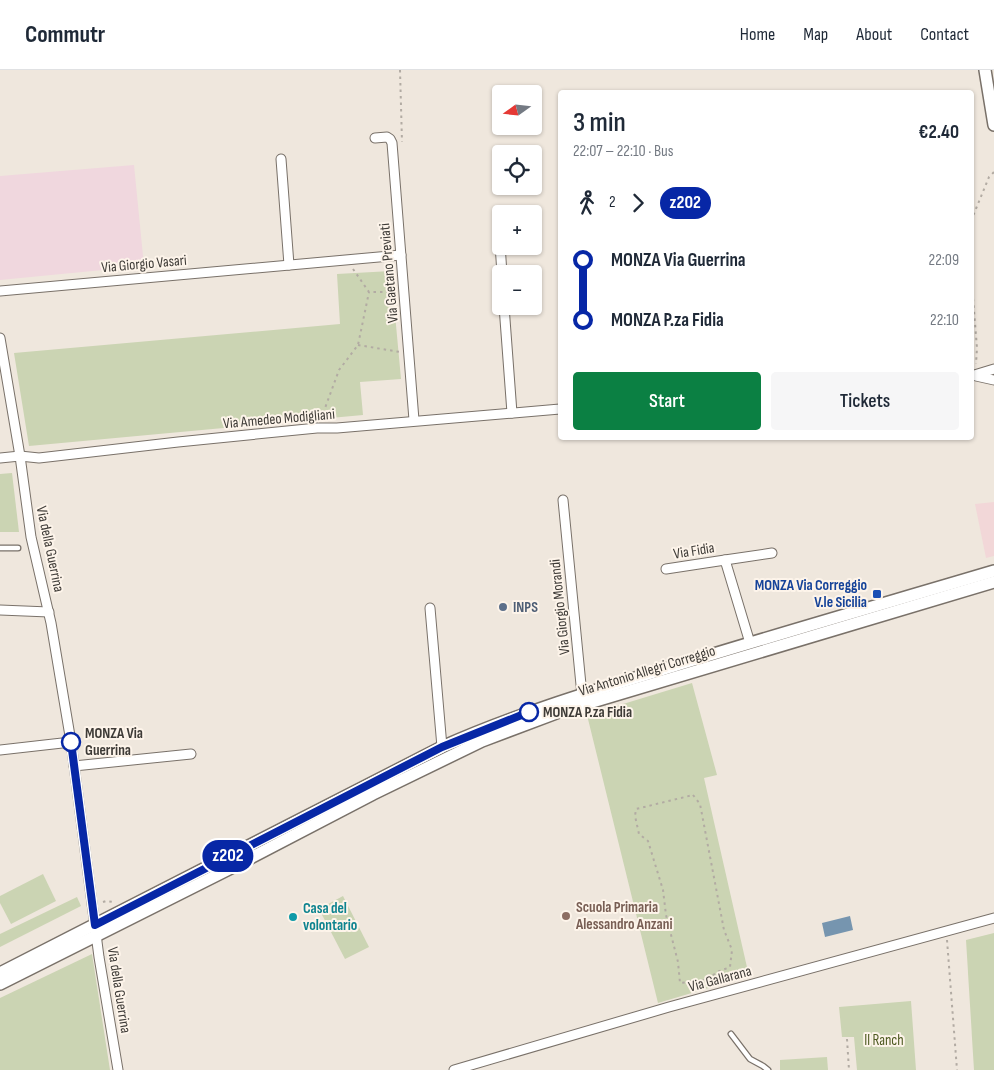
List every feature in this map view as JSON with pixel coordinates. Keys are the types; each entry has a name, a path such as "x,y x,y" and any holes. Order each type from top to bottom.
{"street":[{"path":"986,70 994,125"},
{"name":"Via Gaetano Previati","path":"375,138 387,137 390,139 393,158 414,420"},
{"path":"281,159 290,265"},
{"name":"Via Giorgio Vasari","path":"0,291 401,255"},
{"path":"505,315 512,413"},
{"name":"Via della Guerrina","path":"0,338 20,456 31,537 49,612 71,742 96,930 118,1070"},
{"path":"974,376 994,369"},
{"path":"974,376 994,380"},
{"name":"Via Amedeo Modigliani","path":"0,458 20,456 39,458 317,428 337,428 558,409"},
{"name":"Via Giorgio Morandi","path":"563,500 584,703"},
{"name":"Via Fidia","path":"666,569 772,553"},
{"name":"Via Fidia","path":"725,560 750,643"},
{"name":"Via Antonio Allegri Correggio","path":"0,973 235,866 437,762 508,731 750,643 994,572"},
{"name":"Via Antonio Allegri Correggio","path":"0,984 96,930 442,747 518,716 584,703 994,582"},
{"path":"430,608 442,747"},
{"path":"0,610 49,612"},
{"path":"0,750 71,742"},
{"path":"74,766 191,754"},
{"name":"Via Gallarana","path":"454,1070 669,1007 994,918"}],"lane":[{"path":"0,548 18,548"},
{"path":"731,1034 750,1059 768,1070"},
{"path":"756,1063 756,1070"}],"path":[{"path":"393,158 402,149 400,70"},
{"path":"974,214 989,177 994,172"},
{"path":"317,428 339,370 358,345 369,292 346,260"},
{"path":"369,292 404,292"},
{"path":"974,310 977,348 974,369"},
{"path":"358,345 409,353"},
{"path":"693,795 700,804 724,930 732,950 730,966 717,972 707,980 680,983 678,962 666,915 663,890 648,841 639,834 635,816 636,809 693,795"},
{"path":"946,932 949,950 957,1070"},
{"path":"847,1039 849,1070"}],"shaded area":[{"path":"134,165 144,266 0,280 0,176"},
{"path":"994,502 994,556 986,558 975,504"}],"green space":[{"path":"391,271 401,379 360,382 363,415 29,446 14,353 340,324 337,274"},
{"path":"12,473 19,532 0,532 0,474"},
{"path":"692,683 717,775 704,778 749,976 658,1003 587,715"},
{"path":"43,874 56,901 11,924 0,903 0,896"},
{"path":"343,896 369,947 345,959 319,909"},
{"path":"77,897 81,906 0,947 0,934"},
{"path":"994,933 994,1070 974,1070 966,940"},
{"path":"92,954 110,1070 0,1070 0,998"},
{"name":"Il Ranch","path":"911,1001 916,1070 857,1070 854,1037 842,1037 839,1007"},
{"path":"827,1057 828,1070 780,1070 780,1060"}],"water":[{"path":"850,916 853,930 825,937 822,923"}],"bus line":[{"name":"z202","path":"71,742 95,925 442,747 529,712"}],"place":[{"name":"MONZA Via Correggio V.le Sicilia","path":"877,594"},
{"name":"INPS","path":"503,607"},
{"name":"MONZA P.za Fidia","path":"529,712"},
{"name":"MONZA Via Guerrina","path":"71,742"},
{"name":"Scuola Primaria Alessandro Anzani","path":"566,916"},
{"name":"Casa del volontario","path":"293,917"}]}
